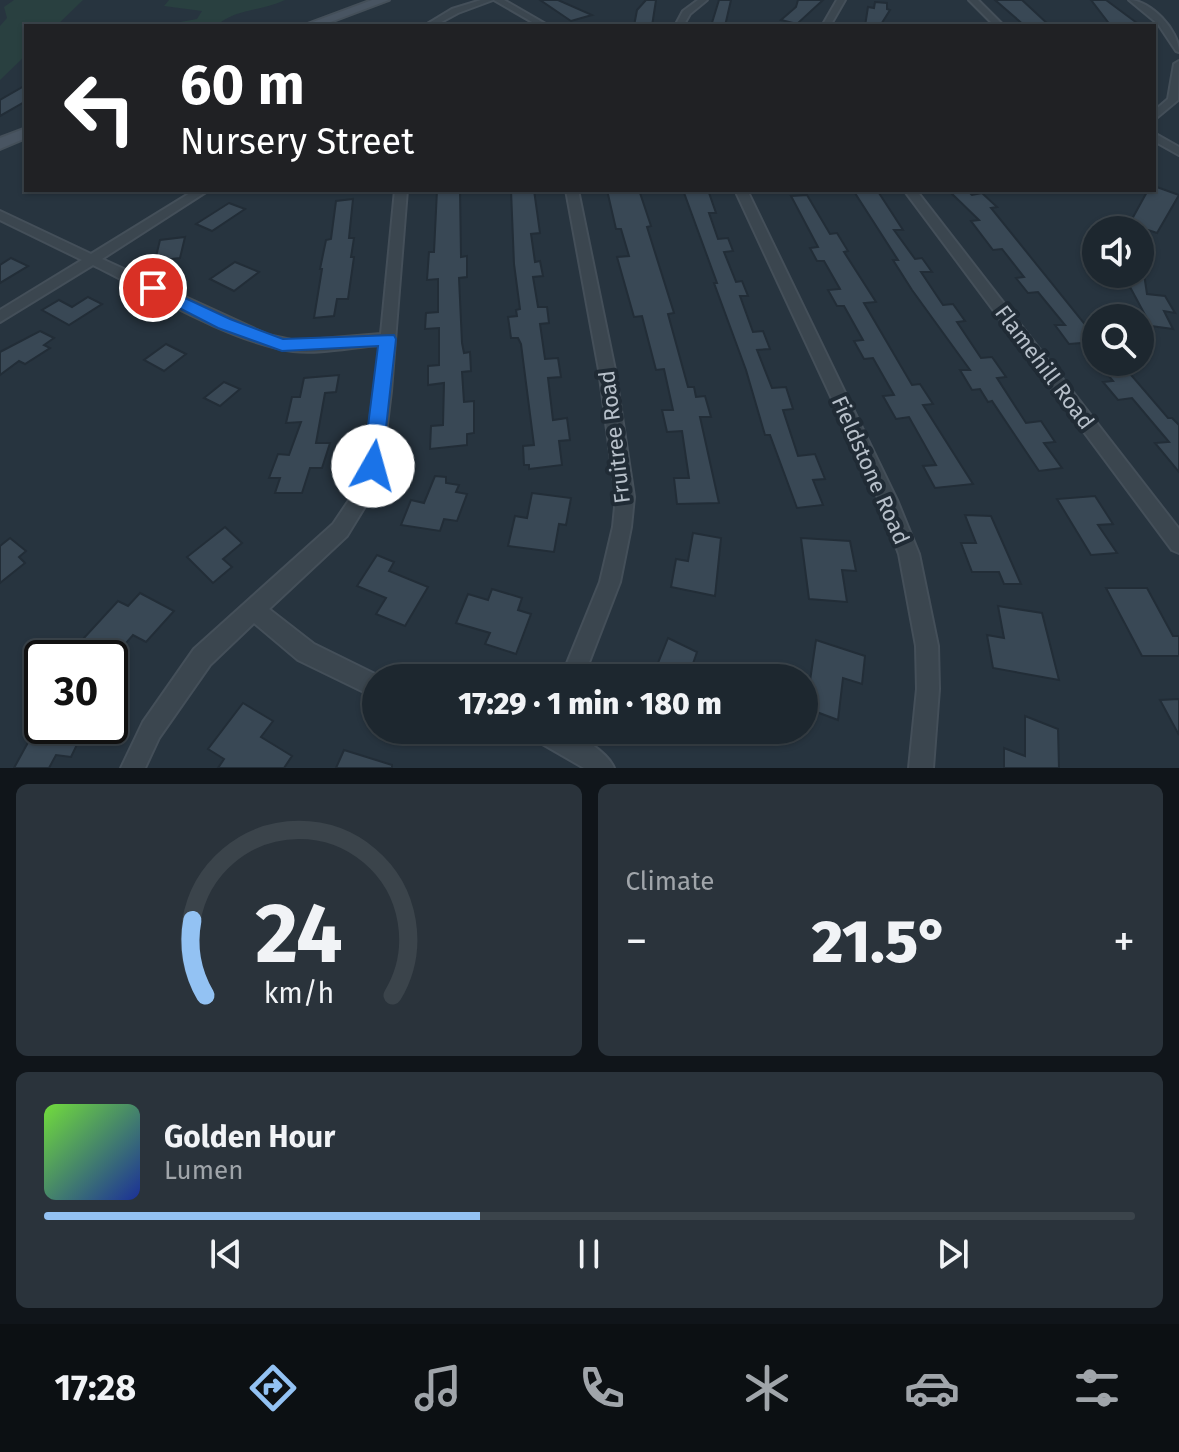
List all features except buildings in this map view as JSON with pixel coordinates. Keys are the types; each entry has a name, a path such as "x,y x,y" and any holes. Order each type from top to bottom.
{"main road":[{"path":"314,24 383,0"},
{"path":"0,144 24,134"}],"street":[{"path":"432,24 455,11 489,0"},
{"path":"498,0 541,24"},
{"path":"680,24 686,13 703,0"},
{"path":"827,24 841,0"},
{"path":"973,0 998,24"},
{"path":"1133,0 1161,22 1179,49"},
{"path":"1156,115 1173,100 1179,64"},
{"path":"1156,137 1179,152"},
{"path":"0,317 200,192"},
{"path":"133,768 151,730 179,687 224,634 340,530 366,490 373,466 388,339 401,192"},
{"name":"Fruitree Road","path":"572,192 607,370 625,497 610,582 578,664"},
{"name":"Fieldstone Road","path":"742,192 888,500 909,554 927,646 926,726 921,768"},
{"name":"Flamehill Road","path":"912,192 1179,544"},
{"path":"0,215 224,323 282,345 388,339"},
{"path":"252,609 306,652 362,679"},
{"path":"568,744 602,768"}],"green space":[{"path":"14,0 83,0 58,24 24,24 24,57 0,80 0,26 7,18 4,7"},
{"path":"169,0 285,0 240,13 219,24 169,24 197,19 202,11 164,6"}],"route":[{"path":"153,288 224,323 282,345 365,343 388,339 373,466"}]}
